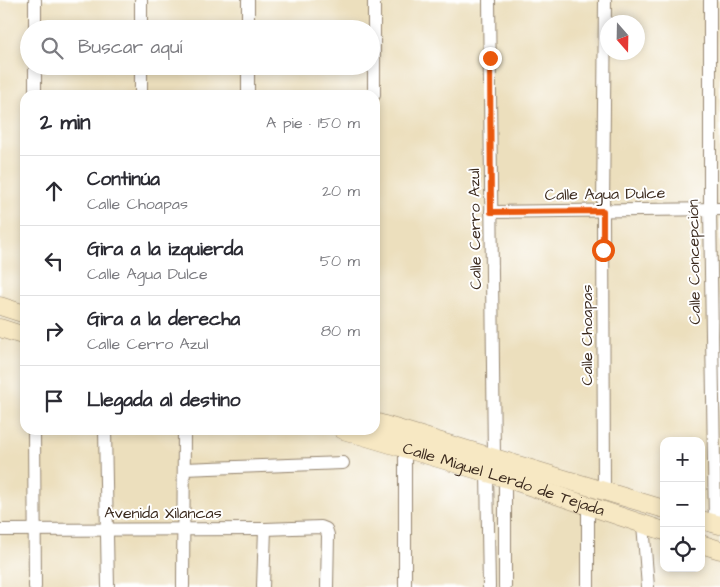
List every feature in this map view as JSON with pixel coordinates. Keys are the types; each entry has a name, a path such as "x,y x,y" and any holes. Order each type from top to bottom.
{"street":[{"path":"35,0 35,20"},
{"path":"141,0 141,20"},
{"path":"248,0 248,20"},
{"path":"374,0 374,20"},
{"name":"Calle Cerro Azul","path":"489,0 491,212 489,587"},
{"name":"Calle Choapas","path":"604,491 603,211 605,0"},
{"name":"Calle Concepción","path":"710,0 715,209 712,523"},
{"path":"35,75 35,90"},
{"path":"141,75 141,90"},
{"path":"248,75 248,90"},
{"path":"374,75 374,90"},
{"name":"Calle Agua Dulce","path":"491,212 715,209"},
{"path":"0,306 20,312"},
{"path":"0,328 20,334"},
{"name":"Calle Miguel Lerdo de Tejada","path":"380,424 490,465 505,478 660,530"},
{"path":"34,435 35,587"},
{"path":"105,435 108,587"},
{"path":"183,587 184,435"},
{"name":"Calle Miguel Lerdo de Tejada","path":"375,435 405,449 490,465 604,491 660,507"},
{"path":"405,449 405,587"},
{"path":"184,469 343,463"},
{"path":"505,478 505,587"},
{"path":"588,507 588,587"},
{"path":"643,524 648,587"},
{"name":"Avenida Xilancas","path":"0,530 321,527 326,529 328,535 327,587"},
{"path":"263,587 266,529"},
{"path":"705,545 720,550"}],"route":[{"path":"490,58 491,212 603,211 603,250"}]}
